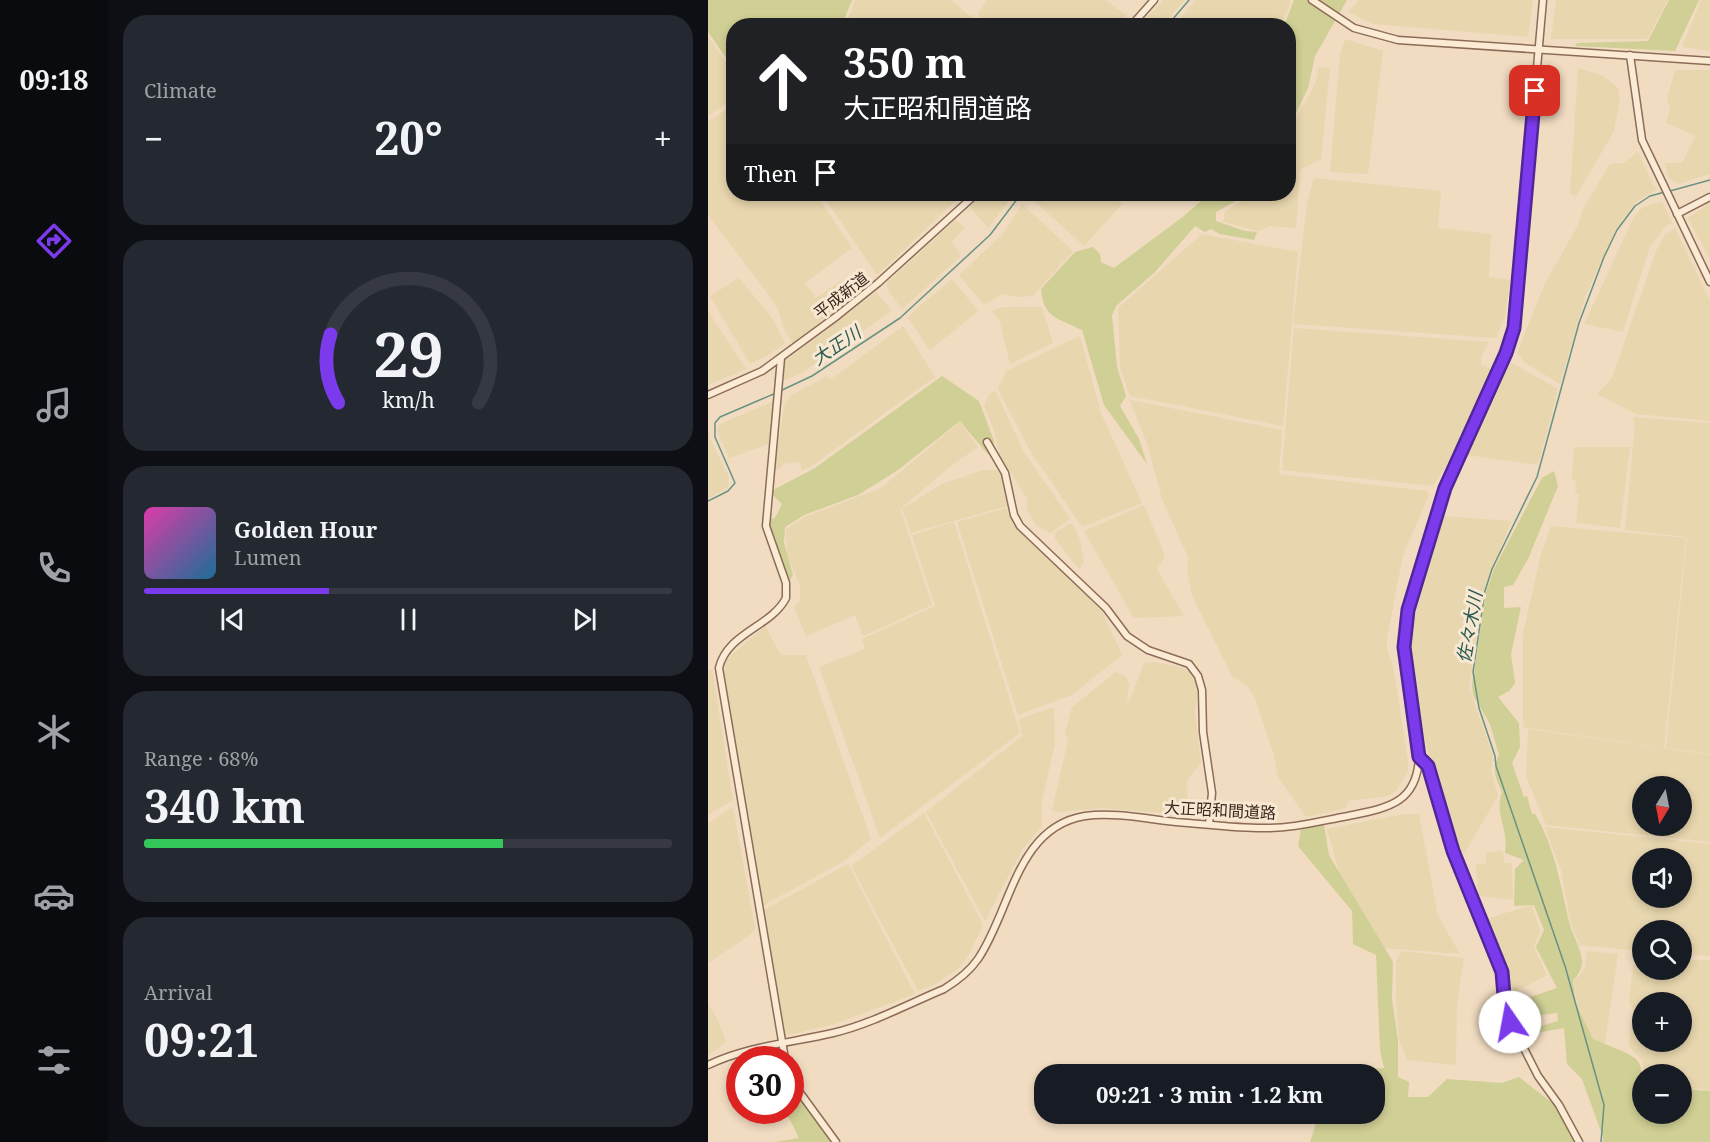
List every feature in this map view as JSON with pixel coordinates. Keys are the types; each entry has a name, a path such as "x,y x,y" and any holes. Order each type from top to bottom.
{"street":[{"path":"1138,18 1154,0"},
{"path":"1312,0 1354,27 1398,40 1710,61"},
{"name":"大正昭和間道路","path":"708,1065 729,1055 835,1033 944,989 958,981 978,958 1030,852 1055,826 1079,818 1103,816 1263,828 1297,826 1385,808 1408,793 1418,771 1419,757 1404,647 1405,629 1445,488 1506,353 1514,328 1543,0"},
{"path":"1630,55 1642,140 1710,282"},
{"path":"1677,214 1710,197"},
{"name":"平成新道","path":"708,395 762,371 781,358 878,283 968,201"},
{"path":"781,358 766,526 786,583 786,598 775,611 730,647 722,656 718,668 783,1046"},
{"path":"987,442 1005,474 1014,515 1020,526 1106,608 1127,636 1138,646 1180,659 1189,664 1198,676 1202,690 1203,732 1212,793 1209,824"},
{"path":"1419,757 1428,766 1453,851 1502,972 1505,1007 1514,1029 1538,1076 1559,1105 1579,1142"},
{"path":"804,1098 836,1142"}],"shaded area":[{"path":"708,0 852,0 845,18 726,18 726,58 708,32"},
{"path":"855,0 951,0 972,18 849,18"},
{"path":"987,0 1106,0 1127,16 1125,18 982,18 977,14"},
{"path":"1163,0 1185,0 1168,18 1147,18"},
{"path":"1196,0 1289,0 1291,2 1284,18 1180,18"},
{"path":"1294,0 1347,0 1315,56 1308,88 1296,113 1296,18 1287,18"},
{"path":"1359,0 1533,0 1528,37 1372,24 1348,12"},
{"path":"1556,0 1668,0 1647,39 1551,39"},
{"path":"1669,0 1699,0 1675,51 1575,46 1577,43 1648,41"},
{"path":"1701,0 1710,0 1710,51 1682,47"},
{"path":"708,37 726,62 726,104 708,116"},
{"path":"1345,39 1383,51 1368,174 1330,172 1340,55"},
{"path":"1319,67 1330,68 1321,159 1300,170 1296,228 1270,226 1258,231 1223,222 1225,212 1242,201 1296,201 1296,118 1315,84"},
{"path":"1578,68 1603,76 1618,88 1620,99 1614,131 1576,196 1570,194"},
{"path":"1675,70 1710,70 1710,174 1678,184 1668,177 1665,163 1682,163 1696,136 1666,123 1670,109 1667,99"},
{"path":"726,110 726,201 821,201 852,248 805,283 816,298 840,281 851,295 793,344 783,327 779,311 708,215 708,122"},
{"path":"1638,152 1656,190 1636,202 1616,229 1585,297 1560,384 1524,362 1517,353 1545,283 1577,227 1584,207 1610,164 1623,163"},
{"path":"1314,178 1441,191 1438,228 1491,234 1489,277 1510,280 1505,317 1496,338 1293,324 1307,204"},
{"path":"827,201 956,201 877,275"},
{"path":"976,201 1009,201 988,228 970,207"},
{"path":"1034,201 1119,201 1122,204 1084,246"},
{"path":"1201,201 1236,201 1216,212 1216,221 1245,231 1257,232 1254,240 1220,234 1211,229 1205,232 1195,226 1155,272 1116,306 1112,315 1117,367 1126,396 1120,406 1139,439 1147,464 1104,405 1082,330 1049,312 1042,299 1041,289 1075,252 1093,247 1100,254 1101,262 1114,268"},
{"path":"1662,201 1672,223 1665,227 1650,246 1623,332 1584,324 1634,217 1643,207"},
{"path":"1710,203 1710,259 1688,218"},
{"path":"1022,204 1073,251 1033,296 1018,297 1003,294 984,305 959,275 1003,234"},
{"path":"955,220 965,227 952,242 961,256 902,309 887,289 887,283"},
{"path":"1675,228 1710,301 1710,421 1636,414 1597,394 1612,378 1657,249 1665,235"},
{"path":"1202,234 1298,252 1283,426 1130,396 1120,367 1118,308"},
{"path":"739,278 772,318 785,343 769,355 750,364 710,296"},
{"path":"952,279 978,311 930,350 908,318"},
{"path":"876,292 892,311 800,374 784,380 784,362"},
{"path":"1003,307 1042,307 1053,343 1010,364 1000,322 992,311"},
{"path":"708,311 746,369 708,385"},
{"path":"903,326 935,377 813,465 802,471 800,462 783,464 780,469 774,469 785,403 791,396 826,376 831,379"},
{"path":"1294,328 1489,342 1481,357 1481,365 1491,369 1486,384 1458,448 1433,486 1282,470"},
{"path":"1080,336 1101,413 1142,503 1082,527 1029,449 998,389 1006,371"},
{"path":"1510,362 1558,389 1538,465 1466,455"},
{"path":"942,376 979,401 994,441 994,450 989,455 960,421 898,470 858,495 804,515 785,527 784,543 793,575 790,580 769,535 768,520 775,518 782,504 772,494 773,490 815,468"},
{"path":"996,392 1024,452 1070,519 1050,533 1036,525 1026,508 1028,500 1000,456 993,427 984,405 990,393"},
{"path":"1130,400 1282,430 1279,474 1427,491 1429,495 1403,555 1387,638 1387,650 1393,665 1408,761 1408,771 1396,791 1388,796 1348,801 1346,808 1306,817 1278,777 1273,752 1254,696 1248,687 1232,676 1192,596 1187,568 1188,557 1162,499 1147,444"},
{"path":"775,401 772,443 729,458 717,431 720,424"},
{"path":"1633,417 1710,423 1710,754 1666,748 1687,537 1625,530 1635,424"},
{"path":"960,422 978,447 951,466 900,509 932,605 863,636 855,615 806,636 794,607 800,600 800,586 787,554 786,529 805,517 881,488"},
{"path":"708,428 710,439 729,477 728,487 708,499"},
{"path":"1574,447 1630,447 1620,528 1576,523 1579,494 1575,493 1576,481 1572,478"},
{"path":"984,470 997,470 1001,474 1007,506 911,533 902,509 942,484"},
{"path":"1554,471 1558,486 1528,559 1513,585 1504,587 1504,608 1521,607 1511,654 1515,683 1509,691 1498,697 1519,723 1520,747 1512,763 1524,797 1527,796 1532,814 1535,814 1542,827 1553,854 1570,925 1580,951 1581,969 1573,981 1576,1003 1593,1039 1624,1052 1639,1064 1632,1064 1632,1124 1692,1124 1692,1090 1710,1091 1710,1142 1603,1142 1582,1079 1567,1064 1564,1028 1519,1036 1514,1026 1531,1021 1538,1027 1558,1021 1557,1013 1535,1016 1530,1007 1511,1013 1509,1004 1557,988 1536,947 1544,930 1534,905 1514,906 1515,869 1524,860 1505,853 1505,836 1500,815 1502,792 1495,770 1499,755 1490,724 1473,695 1472,685 1486,592 1495,567 1542,478"},
{"path":"1144,505 1164,553 1164,559 1157,569 1184,616 1134,618 1084,531"},
{"path":"1006,508 1014,525 1102,611 1122,655 1072,695 1018,715 957,522"},
{"path":"1444,516 1511,521 1481,602 1469,688 1493,756 1491,771 1498,796 1465,852 1457,852 1454,847 1419,718 1411,648 1414,619"},
{"path":"954,522 1020,733 880,838 819,667 865,649 862,639 935,606 912,535"},
{"path":"1073,524 1080,540 1084,562 1079,569 1055,539 1055,533"},
{"path":"1551,526 1686,538 1664,748 1523,727 1523,634 1541,554"},
{"path":"765,626 781,655 806,655 871,839 843,862 762,906 722,680 727,659"},
{"path":"1154,662 1183,668 1192,673 1198,684 1195,713 1201,763 1187,780 1188,815 1102,808 1057,812 1052,810 1068,740 1065,734 1072,707 1116,672 1125,676 1129,683 1127,707 1144,663"},
{"path":"712,669 733,800 708,815 708,672"},
{"path":"1054,707 1055,744 1042,801 1042,826 1022,850 985,921 926,812 1022,736 1019,719"},
{"path":"1528,729 1710,755 1710,842 1652,836 1692,836 1692,776 1632,776 1632,834 1546,825 1526,776"},
{"path":"733,807 755,928 751,934 708,963 708,823"},
{"path":"924,813 983,925 968,956 959,968 934,985 918,991 851,866"},
{"path":"1403,814 1419,814 1438,916 1460,954 1384,948 1339,871 1327,829"},
{"path":"1324,825 1329,855 1393,962 1392,999 1398,1040 1398,1077 1409,1082 1408,1097 1428,1097 1447,1079 1502,1083 1519,1077 1555,1105 1581,1142 1310,1142 1316,1124 1385,1124 1385,1064 1380,1050 1376,955 1353,944 1352,911 1298,846 1301,829"},
{"path":"1545,827 1710,844 1710,956 1692,955 1692,920 1632,920 1632,950 1579,945 1571,923 1561,870"},
{"path":"1503,851 1504,863 1512,863 1513,900 1478,896 1476,865 1486,863 1486,852"},
{"path":"848,864 915,994 832,1025 784,1036 762,911"},
{"path":"1532,905 1540,931 1534,947 1547,975 1514,992 1485,919"},
{"path":"1402,951 1464,958 1457,1003 1456,1065 1407,1060 1399,1039 1396,998 1396,961"},
{"path":"1587,951 1618,954 1605,1044 1593,1039 1577,1003 1574,981 1585,969"},
{"path":"1692,960 1710,960 1710,1090 1692,1088 1692,1064 1643,1064 1635,1052 1692,1052 1692,992 1632,992 1632,1006 1629,1002 1632,974 1632,980 1692,980"},
{"path":"708,1004 718,1020 726,1042 708,1055"},
{"path":"1632,1018 1632,1049 1629,1046"},
{"path":"804,1102 821,1122 832,1142 774,1142 799,1138 792,1124 804,1124"}],"waterway":[{"name":"大正川","path":"1174,18 1189,0"},
{"name":"佐々木川","path":"1670,191 1710,180"},
{"name":"佐々木川","path":"1601,1142 1604,1105 1565,966 1496,766 1495,756 1479,708 1473,672 1485,591 1492,569 1537,477 1579,323 1604,257 1617,230 1635,206 1650,196 1665,192"},
{"name":"大正川","path":"780,391 812,376 900,318 990,235 1016,201"},
{"name":"大正川","path":"708,501 728,491 735,483 715,437 715,423 720,417 776,393"}],"route":[{"path":"1510,1022 1505,1007 1502,972 1453,851 1428,766 1419,757 1404,647 1408,610 1445,488 1506,353 1514,328 1535,91"}]}
